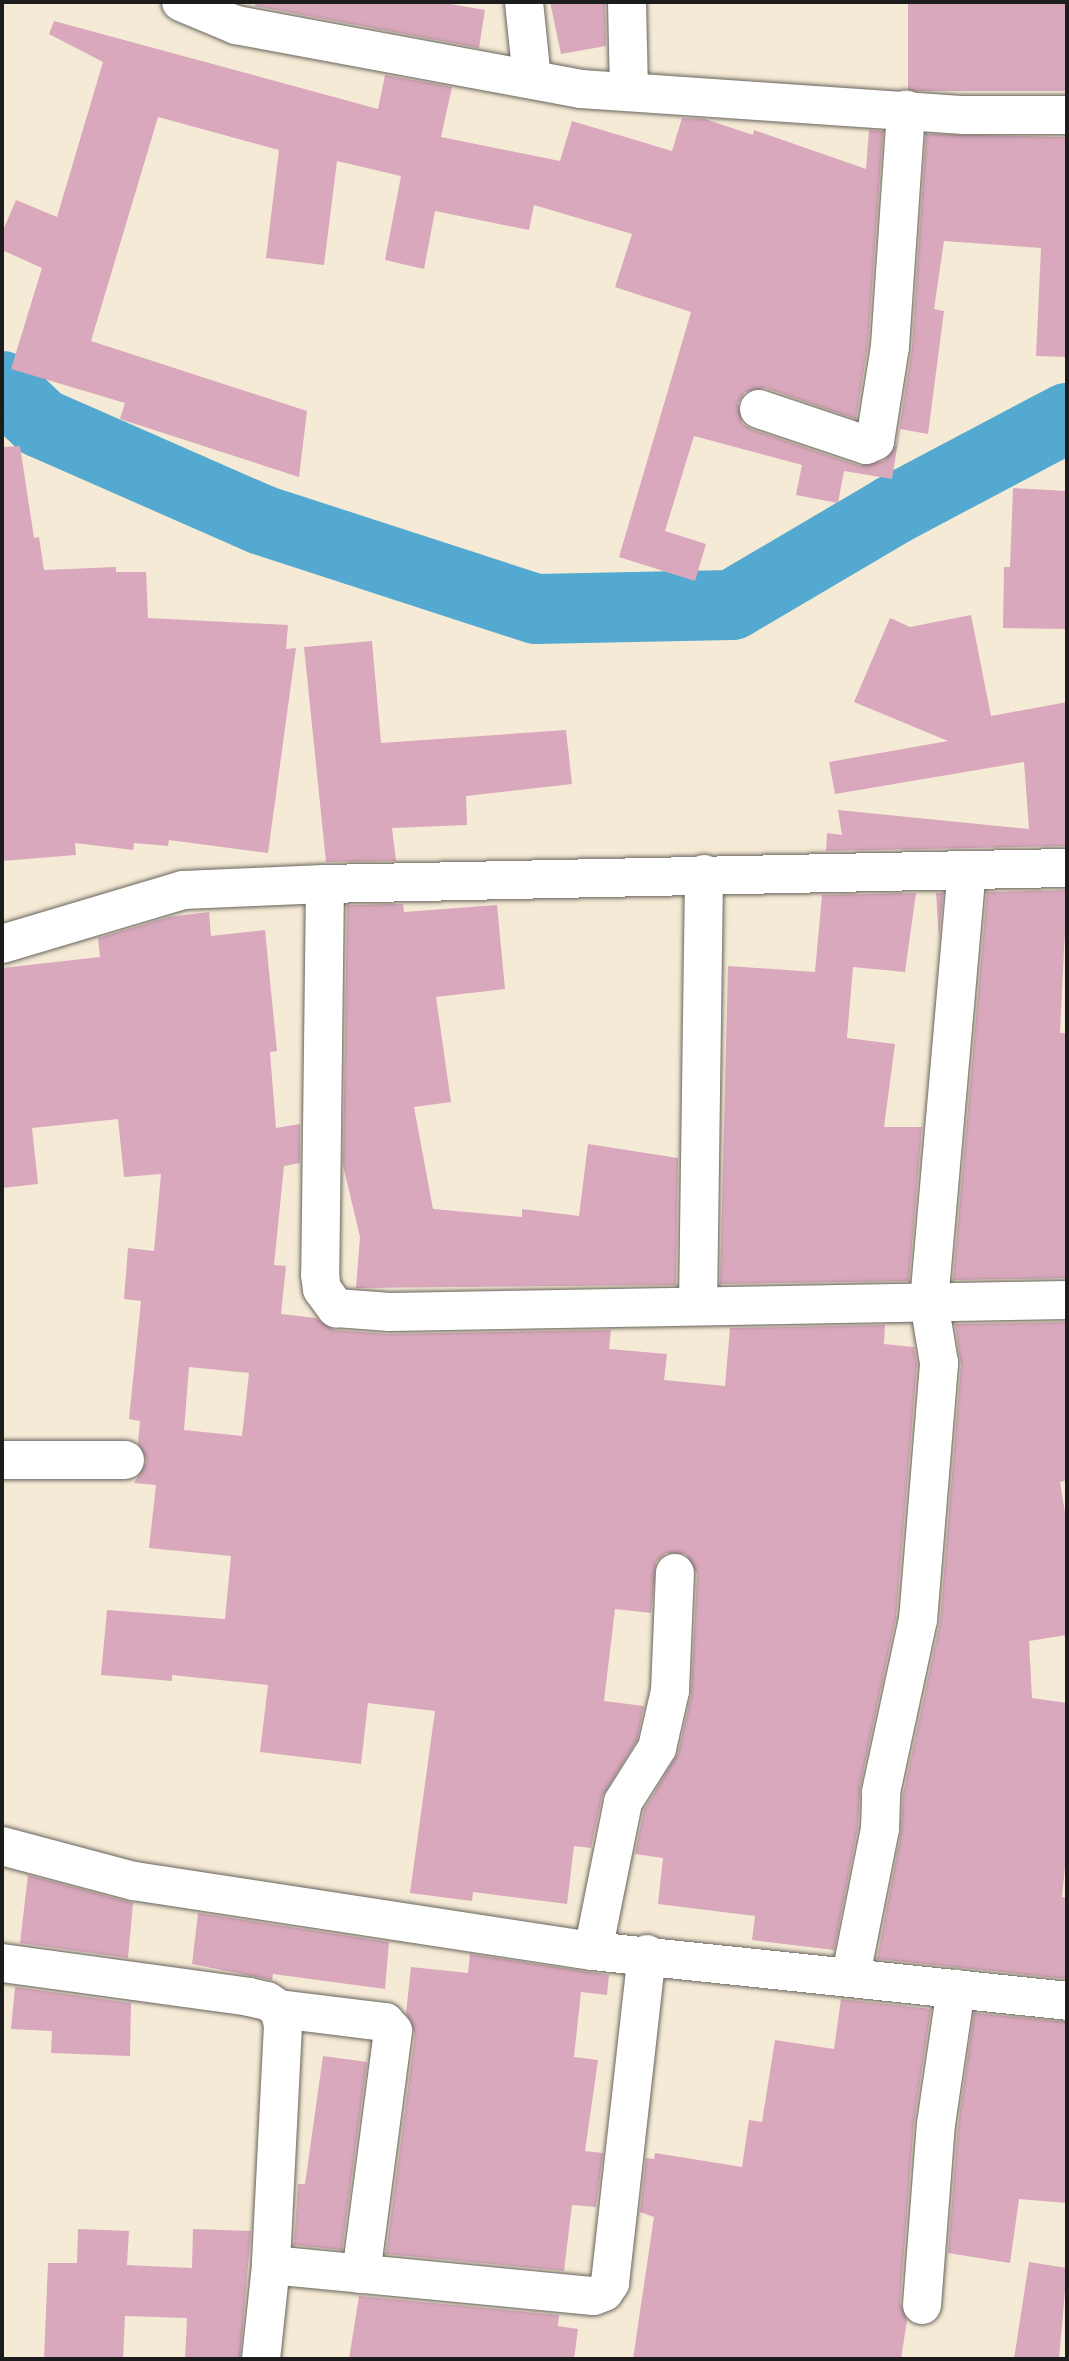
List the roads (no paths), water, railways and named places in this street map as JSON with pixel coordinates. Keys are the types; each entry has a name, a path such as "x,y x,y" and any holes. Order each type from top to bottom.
{"street":[{"path":"181,2 236,25 532,80 629,92 906,110 1067,115"},
{"path":"524,2 532,80"},
{"path":"626,2 629,92"},
{"path":"759,409 866,445 875,441 890,346 906,110"},
{"path":"2,944 183,890 704,874 1067,869"},
{"path":"851,1975 880,1829 881,1792 918,1620 939,1363 929,1302 967,871"},
{"path":"698,1306 704,874"},
{"path":"325,884 320,1275 327,1298 336,1308 390,1312 1067,1300"},
{"path":"2,1460 125,1460"},
{"path":"593,1951 623,1802 657,1748 667,1702 675,1573"},
{"path":"2,1846 134,1881 593,1951 851,1975 1067,2001"},
{"path":"271,2265 594,2296 604,2292 610,2283 647,1954"},
{"path":"2,1963 249,1997 267,2001 279,2009 385,2021 393,2031 361,2274"},
{"path":"922,2305 936,2124 956,1988"},
{"path":"261,2359 271,2265 282,2037 279,2009"}],"waterway":[{"path":"2,386 41,423 262,520 536,609 732,605 893,510 1067,418"}]}
